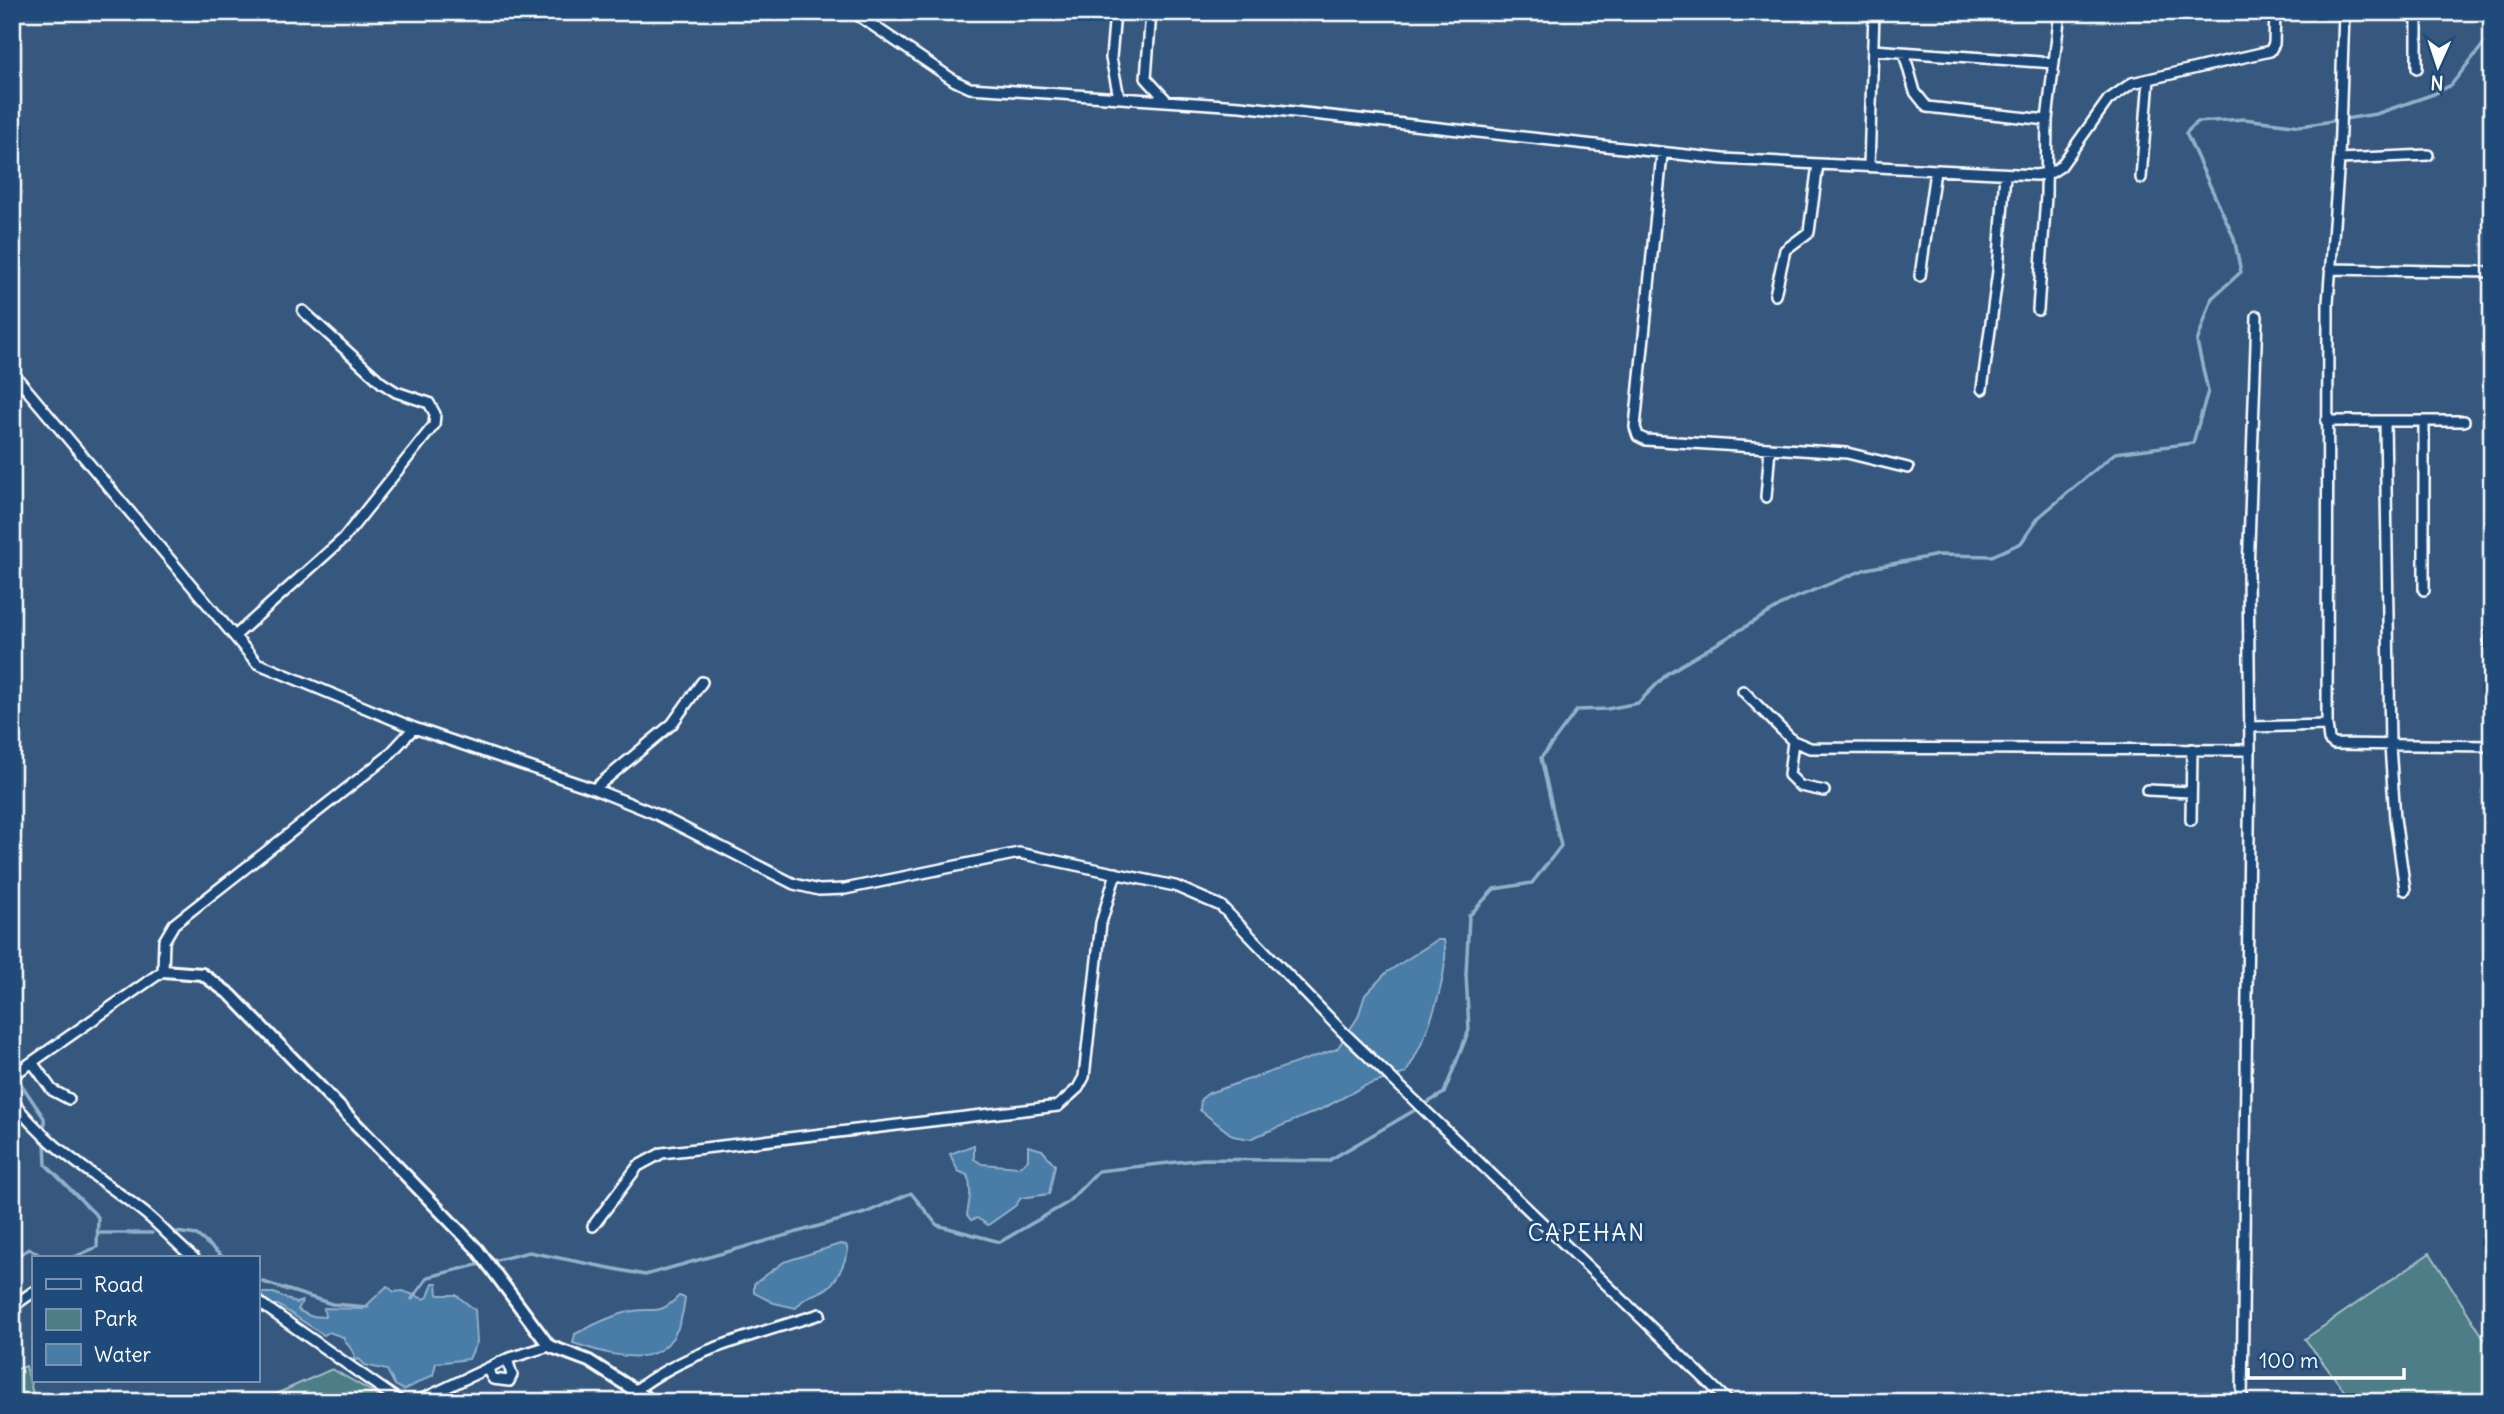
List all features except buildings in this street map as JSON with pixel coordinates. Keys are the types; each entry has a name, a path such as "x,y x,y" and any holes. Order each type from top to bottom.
{"street":[{"path":"853,12 965,86 1166,100 1489,132 1662,154 2005,174 2047,174 2066,161 2108,100 2132,83 2270,51 2274,44 2275,12"},
{"path":"1115,12 1111,58 1119,97"},
{"path":"1135,98 1146,78 1151,12"},
{"path":"1869,166 1874,12"},
{"path":"2038,310 2047,174 2047,120 2060,12"},
{"path":"2344,12 2340,159 2330,269 2326,421 2327,725 2332,744 2492,746"},
{"path":"2417,12 2417,68"},
{"path":"1873,50 2054,63"},
{"path":"1904,53 1915,92 1927,107 2047,120"},
{"path":"1146,78 1166,100"},
{"path":"2141,178 2149,79"},
{"path":"1662,154 1636,432 1646,440 1847,453 1908,468"},
{"path":"2340,159 2428,155"},
{"path":"1775,295 1785,250 1809,232 1818,164"},
{"path":"1920,276 1935,171"},
{"path":"1982,389 1998,271 2005,174"},
{"path":"2330,269 2492,272"},
{"path":"236,635 343,539 430,432 436,418 429,403 397,392 382,383 303,311"},
{"path":"2242,1402 2251,727 2248,573 2257,316"},
{"path":"12,372 236,635 249,657 257,663 414,728 594,789 668,819 762,871 794,884 820,890 845,889 1018,853 1175,886 1221,906 1340,1030 1729,1402"},
{"path":"2326,421 2464,421"},
{"path":"2385,421 2390,746 2395,818 2405,890"},
{"path":"2424,421 2424,590"},
{"path":"1766,497 1770,448"},
{"path":"2489,634 2492,664"},
{"path":"594,789 671,724 702,682"},
{"path":"1742,691 1793,741 1810,748 2250,750"},
{"path":"2251,727 2327,725"},
{"path":"163,971 164,941 174,923 387,757 414,728"},
{"path":"1793,741 1789,775 1800,786 1824,791"},
{"path":"2191,820 2192,750"},
{"path":"2147,789 2191,792"},
{"path":"593,1226 638,1166 662,1153 1058,1106 1078,1088 1084,1077 1101,923 1116,873"},
{"path":"12,1076 163,971 202,974 231,995 492,1267 547,1343 589,1361 653,1402"},
{"path":"28,1065 52,1090 69,1099"},
{"path":"12,1100 31,1125 49,1142 147,1215 189,1256"},
{"path":"12,1307 32,1294"},
{"path":"259,1302 401,1402"},
{"path":"636,1390 653,1377 707,1352 820,1314"},
{"path":"416,1402 547,1343"},
{"path":"487,1369 493,1379 509,1381 512,1376 507,1359"}],"green space":[{"path":"2430,1253 2492,1351 2492,1402 2353,1402 2305,1339"},
{"path":"26,1366 35,1402 12,1402 12,1371"},
{"path":"332,1369 390,1402 260,1402 260,1401"}],"water":[{"path":"1437,940 1444,940 1445,954 1440,989 1428,1027 1406,1073 1364,1086 1324,1108 1250,1139 1233,1136 1200,1110 1201,1099 1209,1093 1337,1049 1358,1017 1365,995 1386,973"},
{"path":"974,1145 974,1159 982,1164 1019,1167 1028,1160 1028,1146 1042,1150 1055,1165 1049,1194 1021,1198 1015,1206 988,1225 977,1218 971,1220 967,1215 969,1180 967,1175 958,1171 950,1154"},
{"path":"840,1244 846,1245 848,1251 836,1278 829,1287 806,1298 796,1308 774,1303 754,1293 754,1284 784,1262"},
{"path":"433,1283 437,1283 438,1295 456,1295 475,1310 477,1342 469,1359 436,1363 433,1375 404,1390 395,1385 387,1370 365,1365 359,1359 353,1361 355,1355 343,1337 329,1332 324,1335 278,1305 267,1305 259,1301 259,1293 274,1293 296,1303 302,1301 298,1310 310,1316 325,1317 324,1308 363,1309 387,1286 394,1292 403,1291 424,1299 428,1297"},
{"path":"679,1296 685,1298 680,1322 672,1339 661,1350 647,1355 630,1356 573,1343 575,1334 601,1321 636,1310 660,1309"}],"waterway":[{"path":"412,1299 428,1277 529,1252 645,1275 865,1213 911,1193 937,1225 1000,1242 1067,1203 1098,1171 1204,1159 1328,1161 1444,1093 1469,1030 1466,974 1469,916 1494,889 1532,883 1561,846 1541,758 1577,710 1607,709 1638,703 1668,673 1790,600 1866,569 1938,555 1992,556 2021,543 2039,517 2115,453 2193,443 2208,391 2197,342 2212,298 2241,272 2234,238 2186,133 2197,122 2244,119 2301,126 2376,114 2434,94 2451,85 2486,41 2492,42"},
{"path":"17,1078 44,1118 46,1165 98,1217 97,1247 77,1256"},
{"path":"169,1231 197,1235 222,1256"},
{"path":"99,1233 152,1233"},
{"path":"12,1258 30,1249 41,1256"},
{"path":"259,1281 332,1304 368,1307"}],"district":[{"name":"CAPEHAN","path":"1587,1233"}]}
